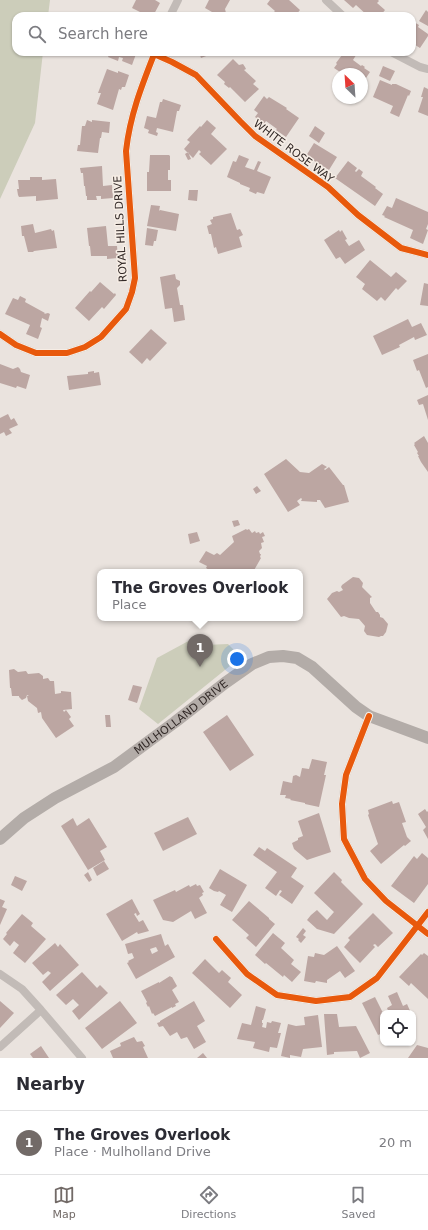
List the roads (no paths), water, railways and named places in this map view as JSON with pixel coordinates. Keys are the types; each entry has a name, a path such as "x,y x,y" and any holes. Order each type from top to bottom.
{"main road":[{"name":"MULHOLLAND DRIVE","path":"0,839 24,818 49,802 114,767 225,683 252,664 268,658 283,656 297,658 312,667 356,708 369,716 428,738"}],"street":[{"path":"172,12 178,0"},
{"path":"326,0 338,12"},
{"name":"ROYAL HILLS DRIVE","path":"0,334 16,345 36,353 67,353 85,347 101,337 126,309 135,278 126,151 128,130 143,80 154,56"},
{"name":"WHITE ROSE WAY","path":"161,56 196,75 256,136 328,187 358,214 401,248 428,255"},
{"path":"399,56 420,67 428,69"},
{"path":"369,716 346,775 342,804 344,839 365,879 386,901 428,934"},
{"path":"216,939 248,974 278,995 316,1001 350,996 377,978 428,912"},
{"path":"0,974 22,989 82,1058"},
{"path":"0,1047 41,1010"}],"place":[{"name":"The Groves Overlook","path":"200,667"}]}
